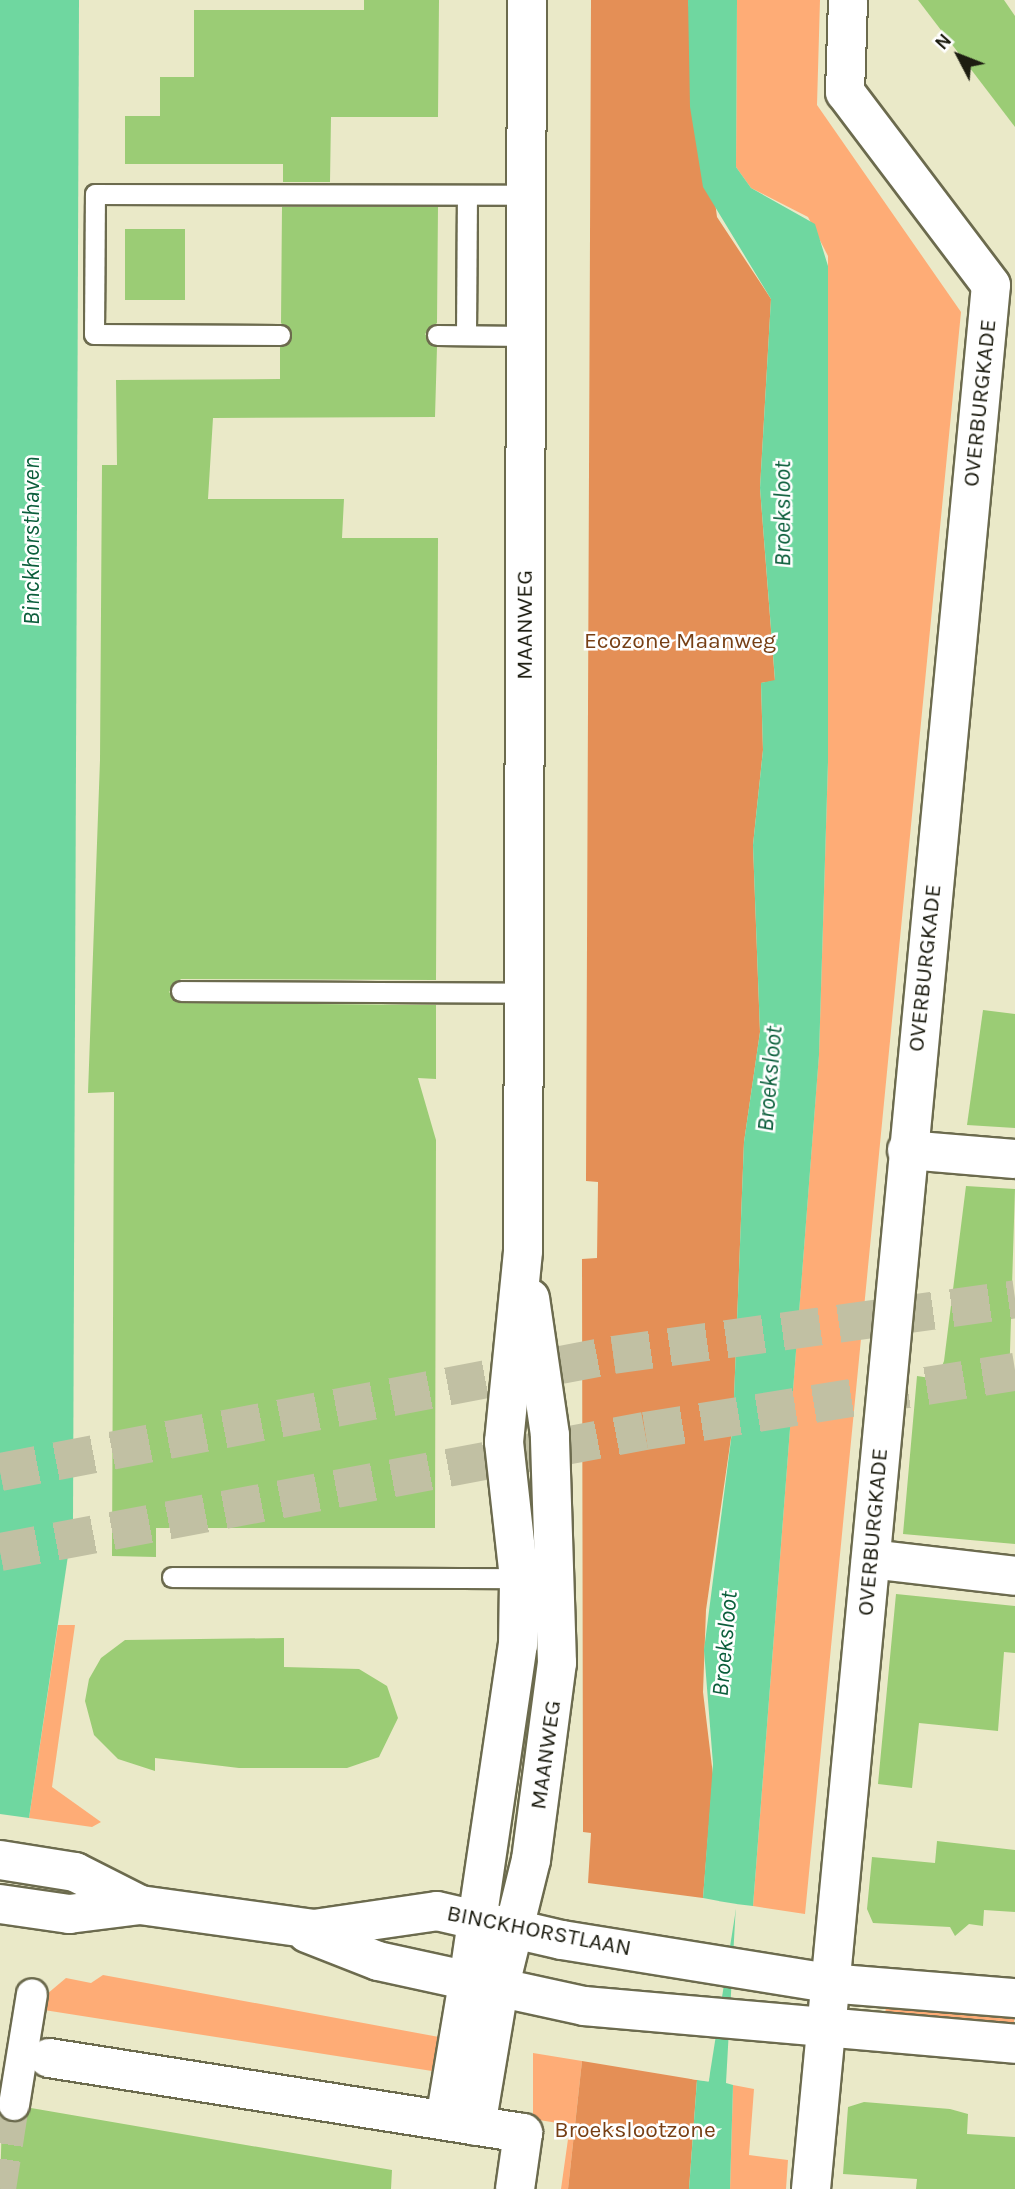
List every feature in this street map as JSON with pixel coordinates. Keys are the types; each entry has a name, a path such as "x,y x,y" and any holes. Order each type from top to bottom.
{"street":[{"name":"MAANWEG","path":"494,1923 517,1666 538,1578 547,1403 523,1251 527,0"},
{"name":"OVERBURGKADE","path":"827,1983 871,1559 907,1150 1003,285 845,92 848,0"},
{"path":"907,1150 1015,1159"},
{"path":"871,1559 1015,1576"},
{"name":"MAANWEG","path":"494,1923 531,1860 556,1672 538,1578"},
{"name":"BINCKHORSTLAAN","path":"0,1860 75,1872 140,1905"},
{"name":"BINCKHORSTLAAN","path":"0,1903 69,1914 140,1905 292,1928 338,1927 414,1911 827,1983 1015,1998"},
{"path":"461,2123 494,1923"},
{"name":"BINCKHORSTLAAN","path":"292,1928 378,1961 484,1986 721,2022 1015,2044"},
{"path":"811,2189 827,1983"},
{"path":"14,2105 36,2056 32,1994"},
{"path":"36,2056 523,2133 514,2189"}],"lane":[{"path":"280,335 93,334 95,194 526,195"},
{"path":"466,335 467,195"},
{"path":"437,335 526,336"},
{"path":"181,991 523,993"},
{"path":"172,1577 538,1578"},
{"path":"517,1666 556,1672"}],"shaded area":[{"path":"737,0 820,0 817,105 961,312 805,1914 753,1906 819,1054 828,762 828,256 808,217 751,188 736,167"},
{"path":"58,1625 75,1625 52,1787 101,1822 92,1827 29,1818"},
{"path":"103,1975 439,2037 432,2071 44,2010 47,1994 66,1978 91,1983"},
{"path":"886,2004 1015,2013 1013,2033 885,2024"},
{"path":"533,2053 582,2061 568,2189 561,2189 570,2125 533,2119"},
{"path":"733,2085 754,2089 749,2155 788,2160 786,2189 730,2189"}],"green space":[{"name":"Ecozone Maanweg","path":"591,0 688,0 717,217 771,299 760,488 775,681 761,683 763,750 753,845 760,1032 744,1142 733,1424 706,1610 703,1692 713,1775 703,1898 588,1883 591,1833 583,1832 582,1259 597,1258 598,1182 586,1181"},
{"name":"Broekslootzone","path":"582,2061 697,2080 689,2189 568,2189"}],"water":[{"name":"Binckhorsthaven","path":"0,0 79,0 73,1522 29,1818 0,1814"},
{"name":"Broeksloot","path":"688,0 737,0 736,167 751,188 815,224 828,266 828,762 819,1055 753,1906 736,1904 726,2083 733,2085 730,2189 689,2189 697,2080 709,2081 719,1901 703,1898 713,1764 704,1650 733,1424 744,1142 760,1032 753,845 763,750 761,683 775,680 760,488 771,299 703,187 690,107"}],"pier":[{"path":"718,1901 737,1904 709,2082 690,2079"}],"building":[{"path":"364,0 439,0 438,117 331,117 330,182 283,182 283,164 125,164 125,116 160,116 160,77 194,77 194,10 364,10"},
{"path":"918,0 1004,0 1015,16 1015,127"},
{"path":"282,207 438,207 437,323 425,334 437,347 435,417 213,418 208,499 344,499 342,538 438,538 436,980 181,979 169,992 181,1003 436,1005 436,1079 418,1078 436,1140 435,1528 156,1528 156,1557 112,1556 114,1092 88,1093 100,760 102,465 117,465 116,380 280,379 280,347 292,336 281,323"},
{"path":"125,229 185,229 185,300 125,300"},
{"path":"983,1010 1015,1014 1015,1128 967,1125"},
{"path":"966,1186 1015,1189 1009,1384 1015,1385 1015,1544 903,1534 917,1376 937,1379 944,1361"},
{"path":"896,1594 1015,1606 1015,1653 1004,1652 998,1731 919,1723 912,1788 878,1784"},
{"path":"284,1638 284,1667 359,1669 387,1686 398,1718 379,1757 347,1768 239,1768 155,1758 155,1771 118,1759 94,1735 85,1701 89,1679 101,1658 125,1640"},
{"path":"937,1841 1015,1850 1015,1912 984,1910 983,1926 969,1924 955,1936 950,1927 873,1923 867,1909 872,1857 935,1863"},
{"path":"864,2102 950,2109 968,2114 967,2134 1015,2137 1015,2189 916,2189 917,2179 843,2174 848,2107"},
{"path":"31,2108 392,2170 391,2189 0,2189 2,2117 20,2122"}],"tunnel":[{"path":"0,1472 613,1355 1015,1299"},
{"path":"0,1552 645,1431 1015,1372"},
{"path":"1,2189 14,2105"}]}
